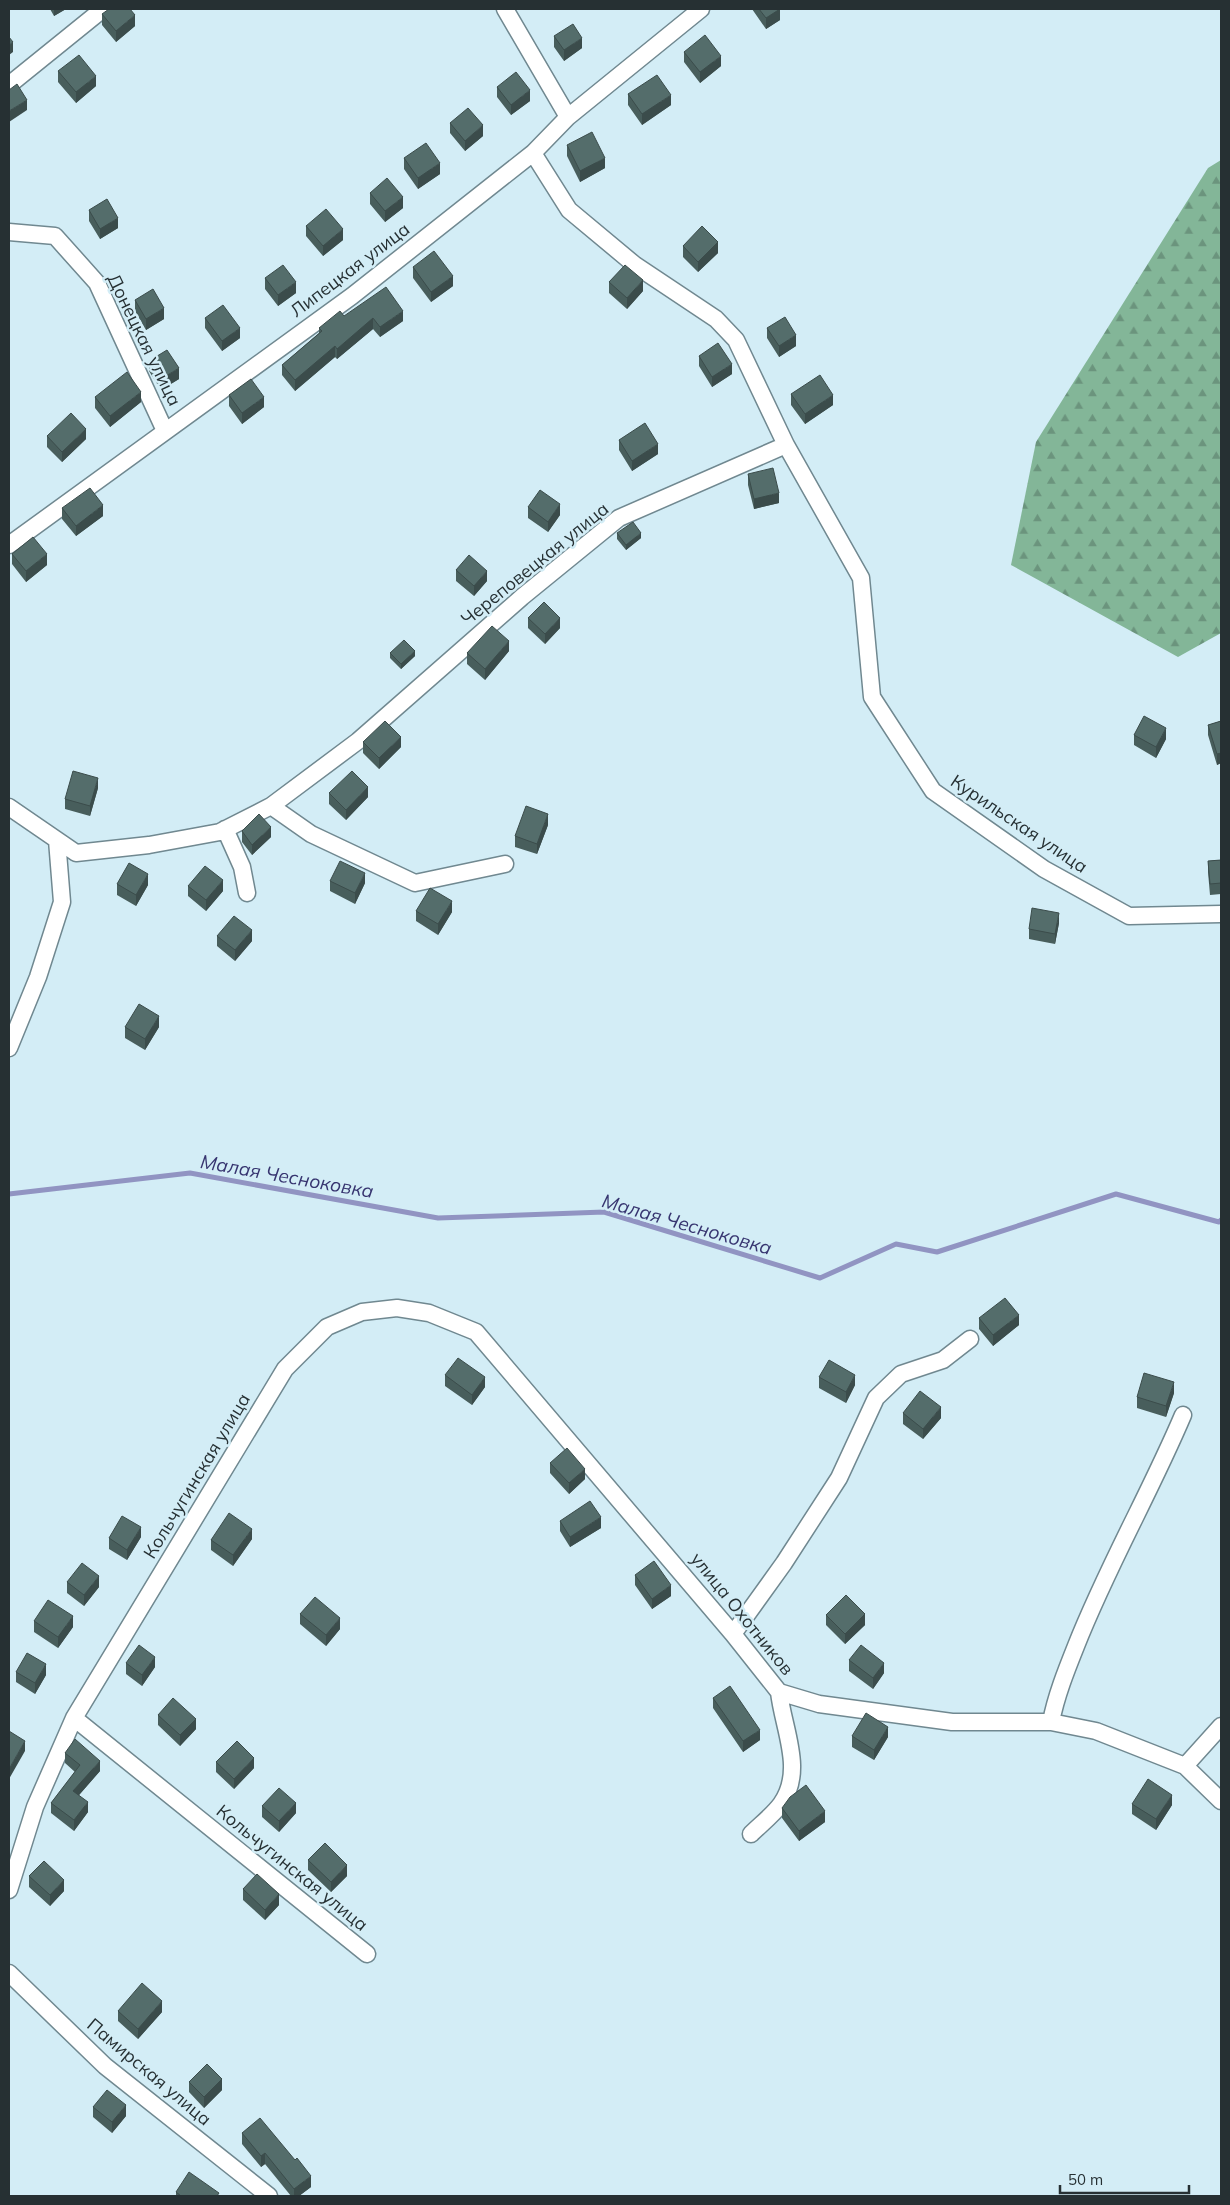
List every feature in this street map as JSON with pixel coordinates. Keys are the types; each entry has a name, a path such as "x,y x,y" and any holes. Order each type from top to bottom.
{"street":[{"path":"9,85 103,9"},
{"path":"505,9 568,117"},
{"name":"Липецкая улица","path":"9,544 352,296 533,153 568,117 701,9"},
{"path":"533,153 569,210 635,265 716,319 736,340 786,445"},
{"name":"Донецкая улица","path":"9,232 55,236 97,283 165,431"},
{"name":"Череповецкая улица","path":"9,807 76,853 148,845 225,829 271,806 358,741 522,598 619,518 786,445"},
{"name":"Курильская улица","path":"786,445 861,578 872,697 932,791 1044,869 1129,916 1221,914"},
{"path":"271,806 311,834 415,884 505,864"},
{"path":"225,829 242,867 247,893"},
{"path":"9,1048 38,977 62,902 57,840"},
{"name":"улица Охотников","path":"397,1308 429,1312 476,1332 734,1634 779,1692 819,1704 952,1722 1051,1722 1096,1731 1185,1766 1221,1801"},
{"name":"Кольчугинская улица","path":"9,1890 35,1807 74,1718 285,1369 327,1327 362,1312 397,1308"},
{"path":"734,1634 784,1563 839,1478 876,1398 901,1374 943,1360 970,1339"},
{"path":"1051,1722 1054,1703 1091,1608 1162,1463 1183,1415"},
{"path":"751,1834 781,1804 793,1776 792,1753 782,1714 779,1692"},
{"name":"Кольчугинская улица","path":"74,1718 367,1954"},
{"path":"1185,1766 1221,1726"},
{"name":"Памирская улица","path":"9,1973 105,2066 269,2196"}],"green space":[{"path":"1221,160 1221,633 1178,657 1011,565 1036,442 1208,168"}],"building":[{"path":"109,9 130,9 135,15 116,31 102,14"},
{"path":"759,9 780,9 766,18"},
{"path":"573,24 582,38 564,50 554,36"},
{"path":"705,35 721,56 700,72 684,52"},
{"path":"9,37 13,42 9,45"},
{"path":"79,55 96,76 76,92 58,71"},
{"path":"516,72 530,90 511,105 497,87"},
{"path":"657,75 671,95 642,114 628,94"},
{"path":"17,84 27,100 9,111 9,90"},
{"path":"468,108 483,125 465,141 450,123"},
{"path":"592,132 605,158 580,171 567,145"},
{"path":"426,143 440,163 418,178 404,158"},
{"path":"387,178 403,197 385,211 370,193"},
{"path":"107,199 118,218 100,229 89,210"},
{"path":"326,209 343,229 323,246 306,226"},
{"path":"702,226 718,242 698,262 683,246"},
{"path":"434,251 453,276 431,292 413,267"},
{"path":"283,265 296,282 278,295 265,278"},
{"path":"625,265 643,280 627,298 609,282"},
{"path":"386,287 403,311 380,327 373,318 337,349 335,346 295,380 282,365 322,331 319,328 340,311 344,316"},
{"path":"153,289 164,308 146,319 135,300"},
{"path":"223,305 240,328 222,341 205,318"},
{"path":"785,317 796,335 779,346 767,328"},
{"path":"718,343 732,364 712,377 699,356"},
{"path":"167,350 179,368 161,379 149,361"},
{"path":"127,372 141,392 110,416 95,397"},
{"path":"820,375 833,395 805,414 791,394"},
{"path":"251,379 264,397 242,413 229,395"},
{"path":"71,413 86,429 62,452 47,436"},
{"path":"645,423 658,444 632,461 619,440"},
{"path":"773,468 779,493 754,499 748,474"},
{"path":"90,488 103,505 76,526 62,508"},
{"path":"540,490 560,504 548,522 528,507"},
{"path":"633,522 641,533 626,545 617,533"},
{"path":"33,537 47,554 26,571 12,554"},
{"path":"469,555 487,571 474,586 456,570"},
{"path":"544,602 560,618 545,634 528,618"},
{"path":"492,626 509,641 485,669 467,653"},
{"path":"404,640 415,651 401,664 390,653"},
{"path":"1144,716 1166,728 1156,747 1134,735"},
{"path":"385,721 401,737 379,758 363,742"},
{"path":"1221,721 1221,753 1217,754 1208,725"},
{"path":"73,771 98,778 90,806 65,799"},
{"path":"352,771 368,787 346,810 329,793"},
{"path":"526,806 548,814 537,844 515,836"},
{"path":"259,814 271,827 252,845 242,831"},
{"path":"1221,860 1221,883 1210,884 1208,861"},
{"path":"340,861 365,873 355,893 330,881"},
{"path":"129,863 148,874 136,895 117,884"},
{"path":"205,866 223,880 206,900 188,886"},
{"path":"430,888 452,901 438,924 416,911"},
{"path":"1032,908 1059,913 1055,934 1029,929"},
{"path":"234,916 252,930 235,950 217,936"},
{"path":"139,1004 159,1016 145,1039 125,1027"},
{"path":"1005,1298 1019,1315 993,1335 979,1318"},
{"path":"458,1358 485,1377 472,1395 445,1375"},
{"path":"829,1360 855,1375 846,1392 819,1377"},
{"path":"1144,1373 1174,1382 1166,1406 1137,1397"},
{"path":"920,1391 941,1407 923,1429 903,1413"},
{"path":"567,1448 585,1469 569,1483 550,1463"},
{"path":"590,1501 601,1517 570,1537 560,1521"},
{"path":"229,1513 252,1529 233,1555 211,1540"},
{"path":"122,1516 141,1527 127,1550 109,1538"},
{"path":"654,1561 671,1585 652,1599 635,1575"},
{"path":"82,1563 99,1576 84,1595 67,1582"},
{"path":"846,1595 865,1614 845,1634 826,1615"},
{"path":"315,1597 340,1618 326,1635 300,1614"},
{"path":"48,1600 73,1616 58,1637 34,1621"},
{"path":"139,1645 155,1657 142,1675 126,1663"},
{"path":"861,1645 884,1663 873,1678 849,1660"},
{"path":"27,1653 46,1664 35,1683 16,1672"},
{"path":"730,1686 760,1730 743,1741 713,1698"},
{"path":"173,1698 196,1719 180,1735 158,1715"},
{"path":"866,1713 888,1727 874,1750 852,1736"},
{"path":"9,1731 25,1741 9,1769"},
{"path":"75,1739 100,1761 73,1791 88,1802 74,1820 51,1803 80,1765 65,1753"},
{"path":"237,1741 254,1758 234,1779 216,1762"},
{"path":"1148,1779 1172,1795 1156,1819 1132,1804"},
{"path":"806,1785 825,1811 799,1831 782,1808 790,1797"},
{"path":"279,1788 296,1803 279,1821 262,1806"},
{"path":"325,1843 347,1865 331,1882 308,1860"},
{"path":"44,1861 64,1880 50,1895 29,1876"},
{"path":"257,1874 279,1894 265,1910 243,1889"},
{"path":"142,1983 162,2001 138,2029 118,2011"},
{"path":"207,2064 222,2079 204,2097 189,2082"},
{"path":"107,2090 126,2105 112,2122 93,2107"},
{"path":"260,2118 311,2176 294,2189 265,2153 261,2156 242,2133"},
{"path":"189,2172 219,2193 217,2196 181,2196 176,2192"}],"waterway":[{"name":"Малая Чесноковка","path":"9,1194 190,1173 438,1218 604,1212 820,1278 896,1244 937,1252 1116,1194 1219,1222 1221,1220"}]}
